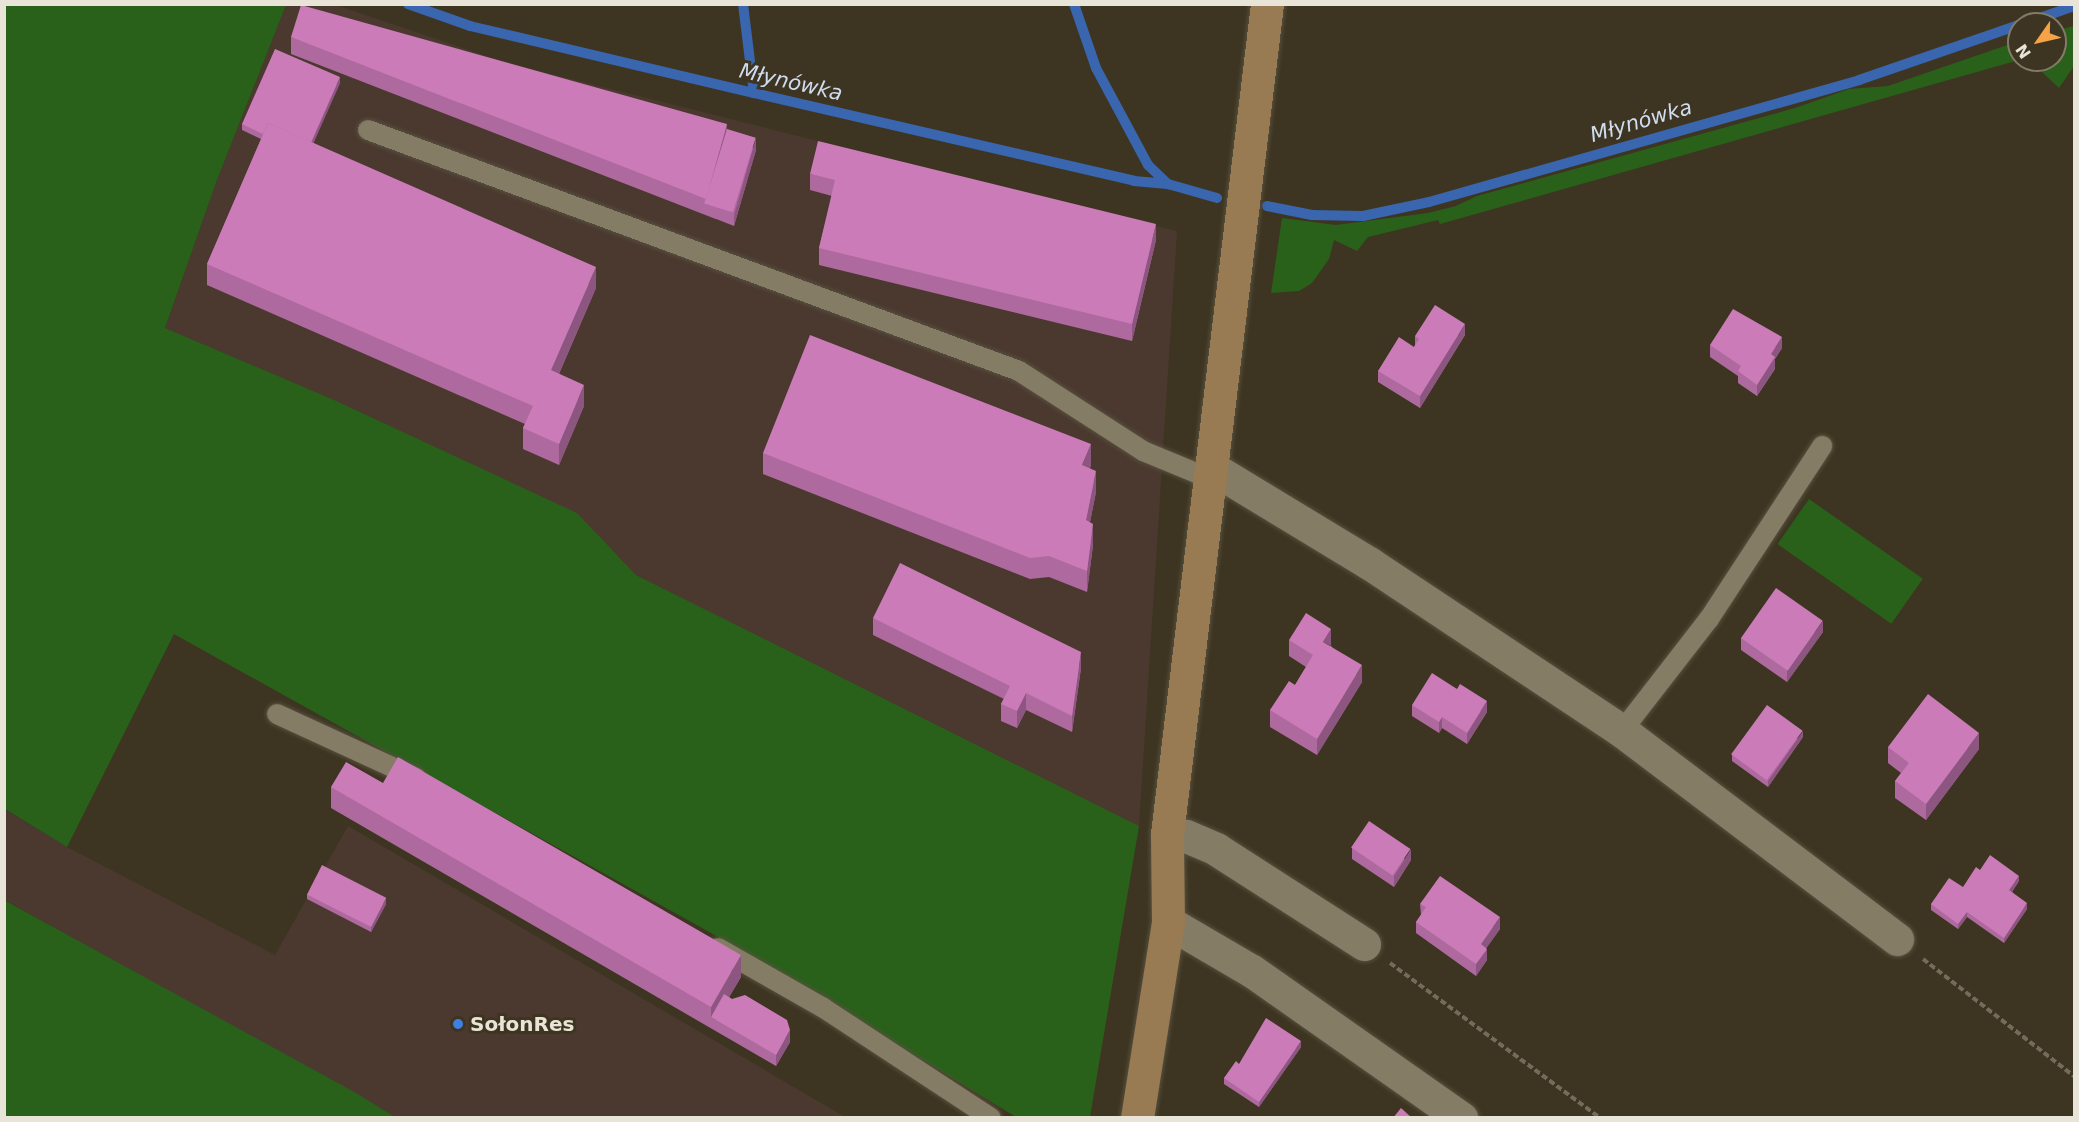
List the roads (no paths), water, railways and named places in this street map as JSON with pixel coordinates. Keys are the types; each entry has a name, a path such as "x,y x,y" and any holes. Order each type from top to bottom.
{"street":[{"path":"1137,1118 1168,922 1167,834 1267,4"},
{"path":"1211,474 1369,563 1622,731 1897,939"},
{"path":"1167,834 1186,836 1216,849 1364,944"},
{"path":"1168,922 1252,970 1461,1118"}],"lane":[{"path":"368,130 1019,371 1143,451 1211,474"},
{"path":"1622,731 1709,619 1822,446"},
{"path":"277,714 429,786"},
{"path":"698,937 822,1007 991,1118"}],"waterway":[{"name":"Młynówka","path":"408,4 470,26 1134,181 1168,184"},
{"path":"743,4 754,93"},
{"name":"Młynówka","path":"1074,4 1096,68 1148,165 1168,184 1217,198"},
{"name":"Młynówka","path":"2057,12 2074,6"},
{"name":"Młynówka","path":"1267,206 1312,215 1363,216 1429,202 1859,80 2007,29"}],"place":[{"name":"SołonRes","path":"458,1024"}]}
